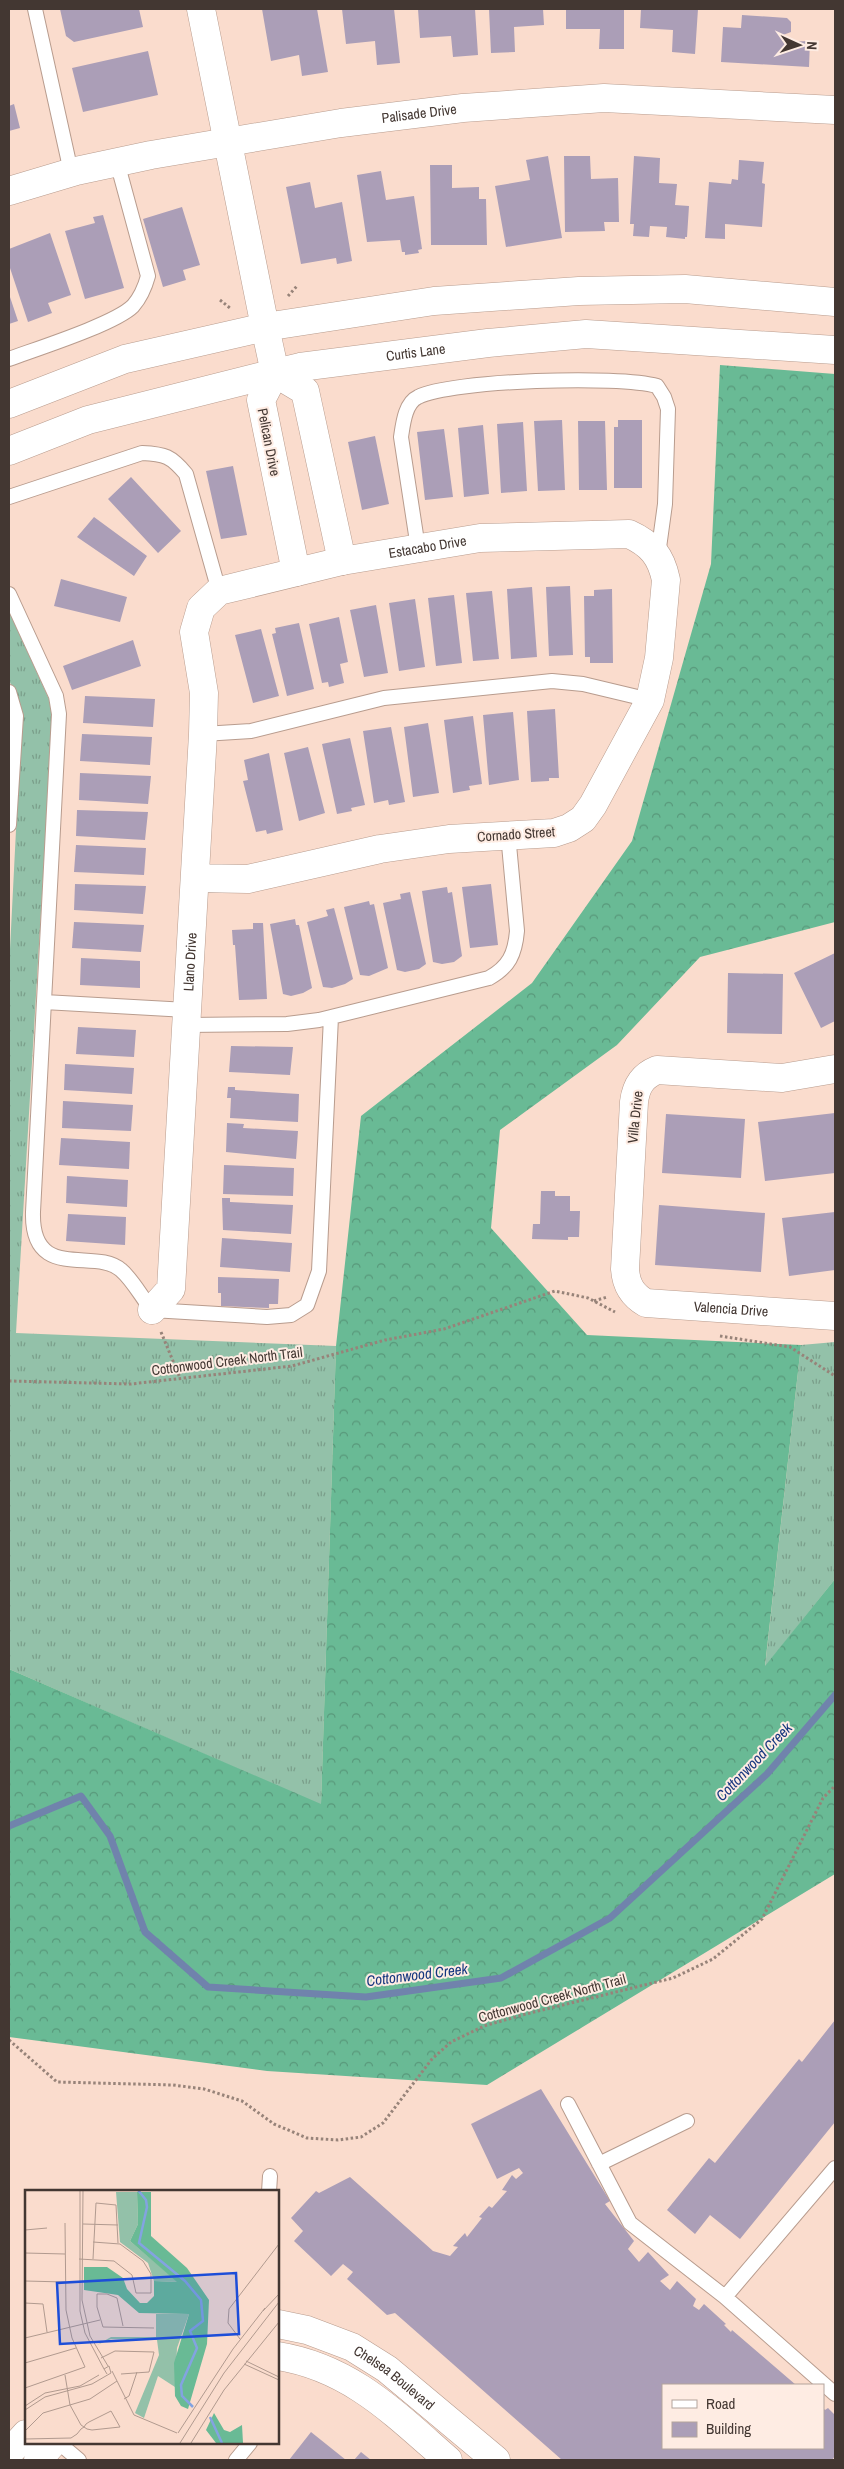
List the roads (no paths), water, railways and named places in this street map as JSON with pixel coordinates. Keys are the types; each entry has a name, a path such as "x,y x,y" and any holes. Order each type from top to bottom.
{"street":[{"path":"200,9 275,373 305,391 342,561"},
{"name":"Palisade Drive","path":"9,191 71,172 117,162 341,123 464,108 604,98 835,110"},
{"path":"9,404 125,359 265,327 434,302 579,291 685,289 835,302"},
{"name":"Curtis Lane","path":"9,451 88,420 300,367 488,343 586,334 835,350"},
{"name":"Pelican Drive","path":"275,373 261,400 296,572"},
{"name":"Estacabo Drive","path":"210,600 296,572 342,561 480,538 629,534 644,540 658,555"},
{"name":"Cornado Street","path":"195,878 248,879 380,849 449,839 508,834 554,833 569,828 583,818 611,773 650,700 660,658 666,580 663,564 658,555"},
{"name":"Llano Drive","path":"152,1310 171,1289 203,734 204,693 194,632 210,600"},
{"name":"Villa Drive","path":"631,1291 625,1280 625,1269 634,1102 636,1090 642,1079 657,1070 782,1078 835,1069"},
{"name":"Valencia Drive","path":"631,1291 646,1303 835,1316"},
{"name":"Chelsea Boulevard","path":"279,2324 307,2330 352,2347 380,2364 496,2460"},
{"name":"Chelsea Boulevard","path":"279,2356 298,2359 332,2371 364,2389 448,2460"},
{"path":"9,2453 25,2435"},
{"path":"38,2460 52,2444"}],"lane":[{"path":"35,9 71,172"},
{"path":"9,359 112,320 132,307 144,288 148,276 117,162"},
{"path":"418,548 401,437 403,420 409,406 418,397 458,387 547,381 622,381 657,386 664,397 668,409 665,504 658,555"},
{"path":"9,497 142,452 160,454 173,459 186,474 210,600"},
{"path":"9,594 56,696 59,714 33,1212 34,1232 45,1249 56,1257 106,1264 121,1269 152,1310 267,1317 291,1315 307,1305 315,1288 318,1271 331,1017"},
{"path":"203,734 259,730 384,698 552,681 583,684 650,700"},
{"path":"9,692 16,716 9,825"},
{"path":"44,1002 187,1017 287,1024 331,1017 489,978 501,972 511,960 516,946 517,931 508,834"},
{"path":"568,2104 630,2223 725,2297 824,2384"},
{"path":"599,2164 686,2121"},
{"path":"725,2297 835,2168"},
{"path":"269,2190 270,2176"},
{"path":"824,2384 835,2394"},
{"path":"60,2444 79,2460"},
{"path":"236,2460 249,2444"}],"waterway":[{"name":"Cottonwood Creek","path":"9,1826 81,1796 110,1836 145,1932 208,1987 366,1997 501,1978 610,1918 767,1774 835,1695"}]}
